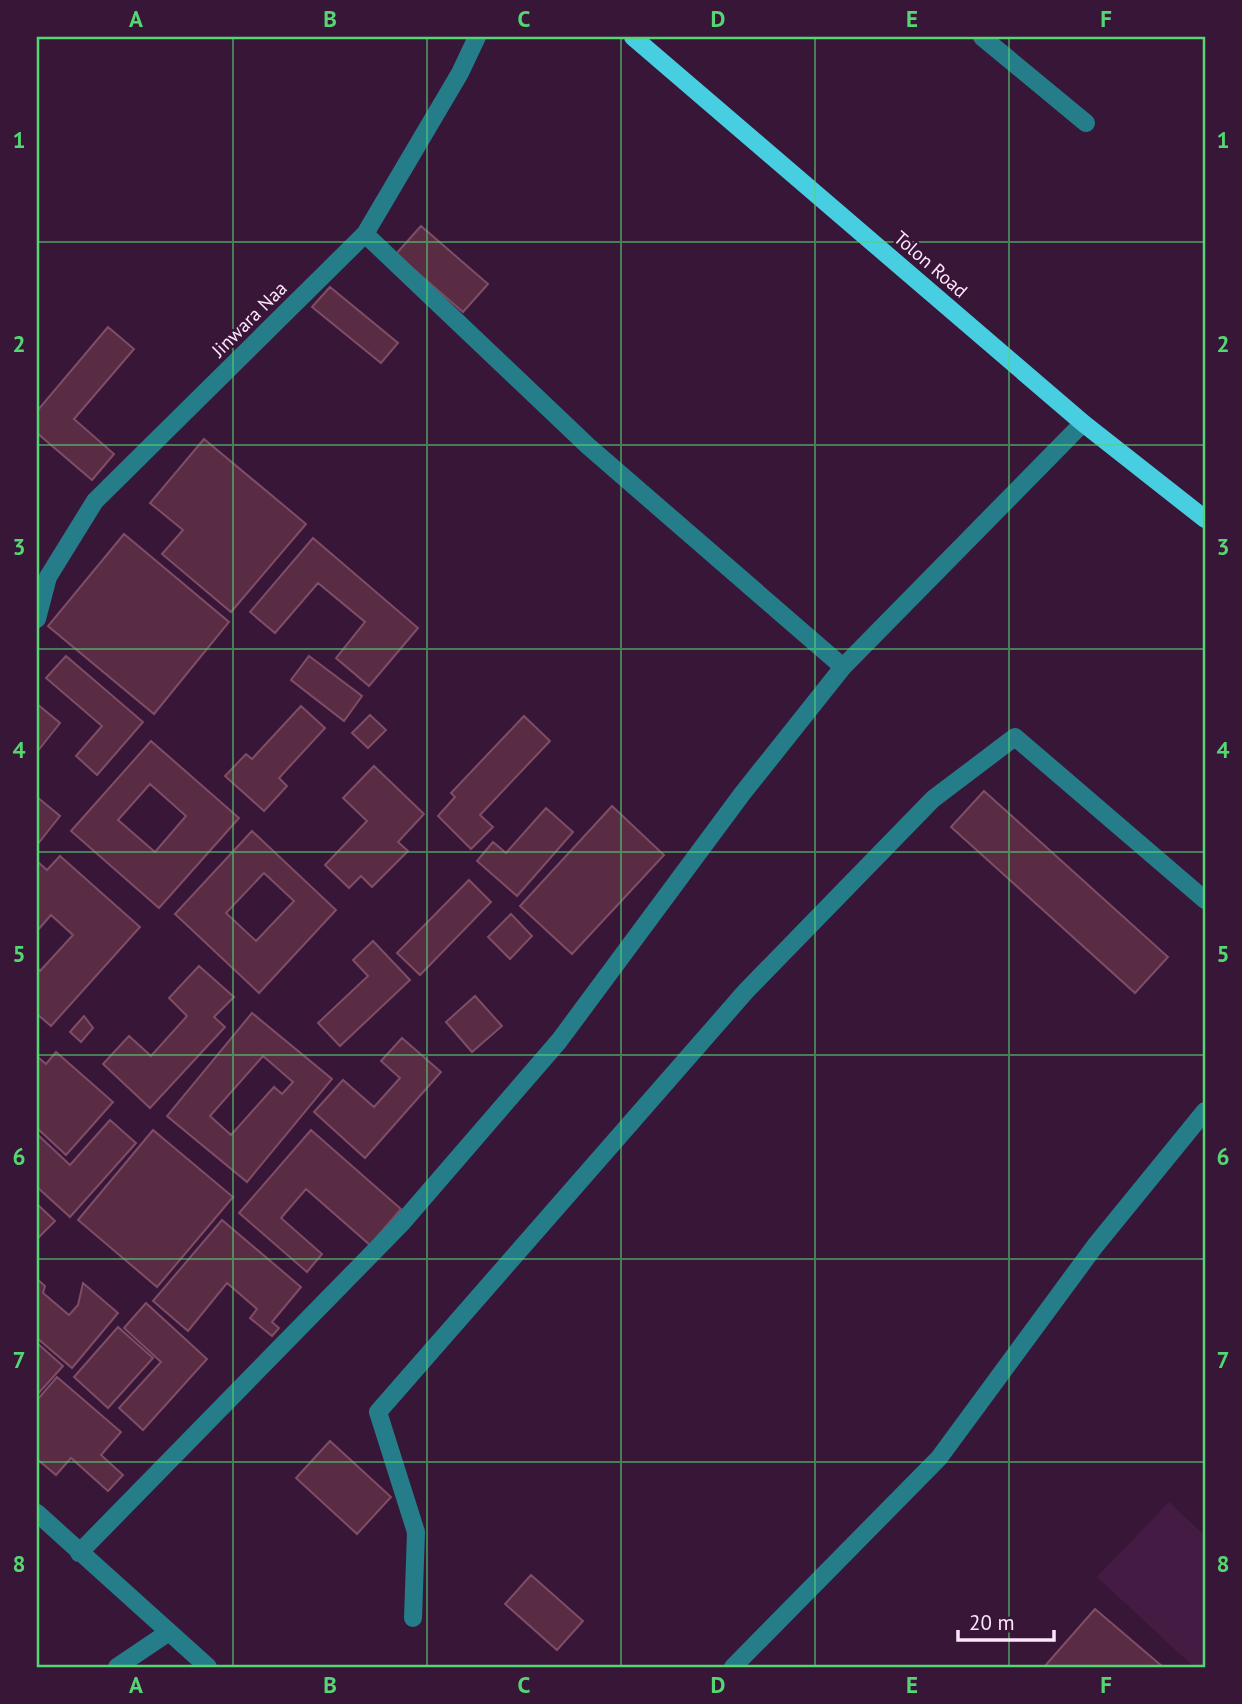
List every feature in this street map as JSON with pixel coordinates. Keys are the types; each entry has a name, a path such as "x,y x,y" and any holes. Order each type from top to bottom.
{"main road":[{"name":"Tolon Road","path":"633,37 1083,422 1205,519"}],"street":[{"name":"Jinwara Naa","path":"37,619 48,577 95,501 365,234 460,73 477,37"},
{"path":"982,37 1086,123"},
{"path":"365,234 588,446 843,667"},
{"path":"79,1553 401,1224 559,1041 742,793 843,667 1083,422"},
{"path":"413,1618 416,1532 378,1412 746,990 933,799 1015,737 1205,900"},
{"path":"733,1667 939,1458 1095,1247 1205,1111"},
{"path":"37,1513 208,1667"},
{"path":"117,1667 169,1632"}],"shaded area":[{"path":"1169,1502 1205,1536 1205,1667 1194,1667 1097,1577"}],"building":[{"path":"421,226 488,284 463,312 396,254"},
{"path":"330,287 398,343 381,363 312,307"},
{"path":"108,327 134,349 74,419 114,454 92,480 37,433 37,411"},
{"path":"204,439 306,524 231,612 162,554 183,530 150,503"},
{"path":"124,534 229,622 154,714 48,626"},
{"path":"313,538 418,628 369,686 336,658 365,622 318,583 275,633 250,612"},
{"path":"66,656 143,722 97,775 76,756 102,726 46,678"},
{"path":"309,656 362,696 344,721 291,680"},
{"path":"37,704 60,723 37,752"},
{"path":"301,706 325,728 279,778 287,786 264,811 225,776 246,754 252,759"},
{"path":"370,715 386,730 368,748 352,733"},
{"path":"524,716 550,741 480,815 493,827 471,849 438,816 455,797 451,793"},
{"path":"151,741 239,818 159,908 71,831","holes":["150,784 186,816 155,852 118,820"]},
{"path":"374,766 424,814 398,842 408,851 372,887 361,876 349,888 325,865 367,821 343,798"},
{"path":"984,791 1168,957 1135,993 951,827"},
{"path":"37,797 60,816 37,845"},
{"path":"612,806 664,855 572,954 520,906"},
{"path":"546,808 573,832 517,896 477,861 493,842 506,853"},
{"path":"252,831 336,910 259,993 175,914","holes":["264,873 294,901 256,941 226,913"]},
{"path":"60,856 140,927 51,1026 37,1014 37,968 40,971 73,935 51,915 37,931 37,864 38,862 47,870"},
{"path":"469,880 491,902 420,975 397,953"},
{"path":"511,914 532,936 510,959 488,937"},
{"path":"373,941 410,980 340,1046 318,1023 368,976 353,960"},
{"path":"199,966 234,997 214,1017 225,1027 150,1108 103,1064 129,1036 151,1056 187,1016 169,998"},
{"path":"475,996 502,1026 472,1052 446,1022"},
{"path":"252,1013 332,1079 247,1182 167,1116","holes":["263,1056 293,1082 282,1094 274,1087 231,1135 210,1116"]},
{"path":"84,1016 93,1028 81,1042 70,1032"},
{"path":"402,1038 441,1072 365,1158 314,1112 343,1080 374,1107 400,1078 381,1061"},
{"path":"56,1052 113,1102 66,1155 37,1128 37,1060 39,1058 46,1064"},
{"path":"110,1120 136,1143 70,1217 37,1187 37,1134 70,1165"},
{"path":"153,1130 233,1197 157,1287 78,1220"},
{"path":"311,1130 401,1209 370,1245 306,1189 281,1218 322,1254 307,1272 239,1213"},
{"path":"37,1204 55,1221 37,1239"},
{"path":"222,1220 301,1287 272,1322 279,1328 272,1336 250,1318 257,1309 227,1283 188,1331 153,1301"},
{"path":"37,1279 45,1286 43,1293 69,1315 78,1305 83,1283 118,1313 72,1368 37,1338"},
{"path":"146,1303 207,1359 143,1430 119,1408 161,1362 124,1328"},
{"path":"118,1327 153,1358 108,1408 74,1377"},
{"path":"37,1343 63,1366 37,1395"},
{"path":"57,1377 121,1432 101,1455 123,1475 108,1491 71,1458 56,1475 37,1459 37,1400"},
{"path":"330,1441 391,1497 357,1534 296,1478"},
{"path":"531,1575 583,1621 557,1650 505,1604"},
{"path":"1095,1609 1163,1667 1044,1667"}]}
